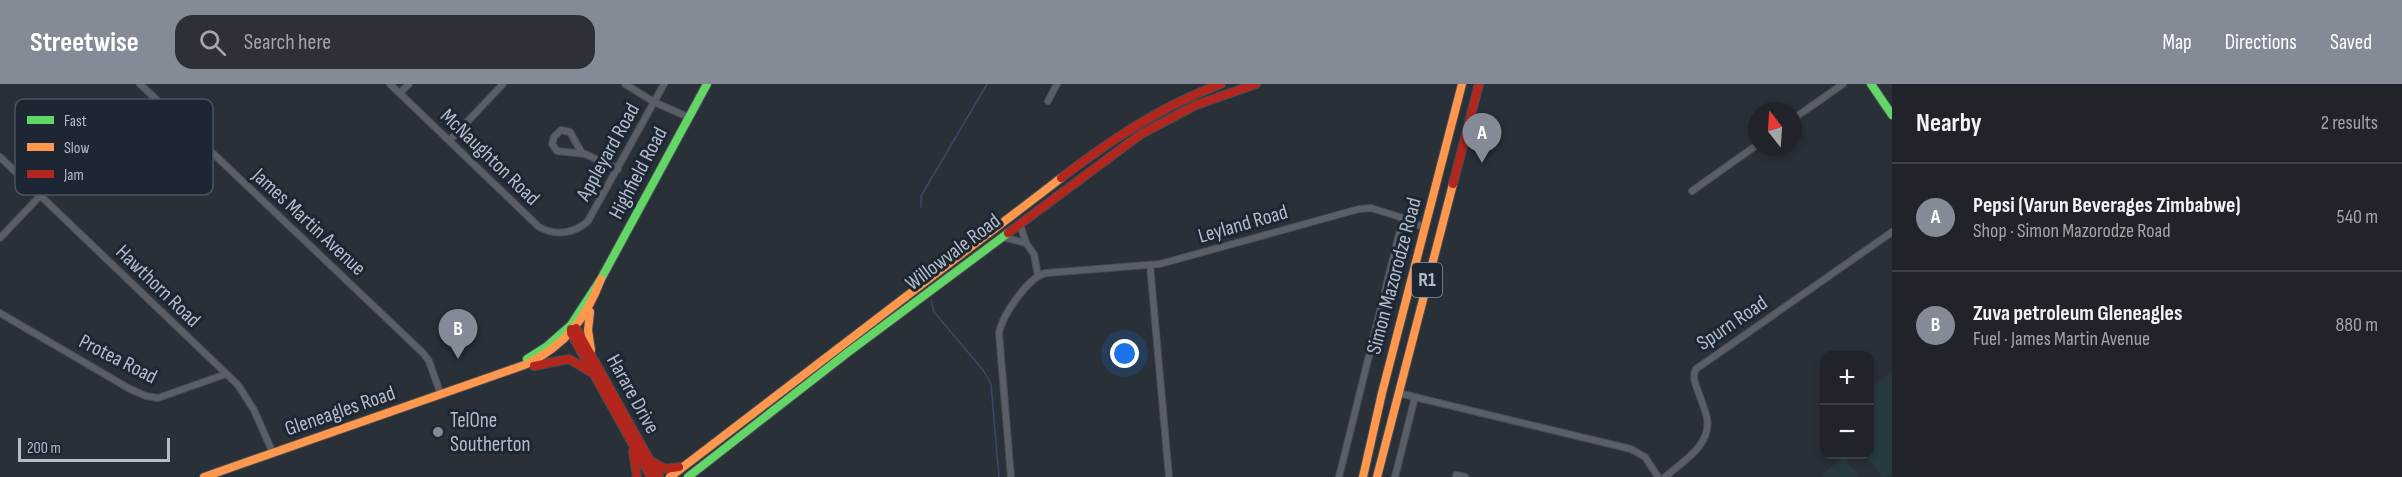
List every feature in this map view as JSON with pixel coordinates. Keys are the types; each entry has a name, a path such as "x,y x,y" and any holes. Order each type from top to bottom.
{"main road":[{"name":"Highfield Road","path":"573,329 707,84"},
{"name":"Willowvale Road","path":"670,477 842,343 1114,140 1168,106 1221,84"},
{"name":"Willowvale Road","path":"688,477 847,353 1157,124 1196,105 1256,84"},
{"name":"Simon Mazorodze Road","path":"1363,477 1382,393 1461,84"},
{"name":"Simon Mazorodze Road","path":"1377,477 1479,84"},
{"path":"1871,84 1892,115"},
{"name":"Highfield Road","path":"573,329 592,306 602,279"},
{"path":"592,306 588,330 592,357"},
{"name":"Gleneagles Road","path":"487,379 546,347 573,329"},
{"name":"Gleneagles Road","path":"204,477 517,369 544,356 573,329"},
{"name":"Harare Drive","path":"573,329 592,357 659,477"},
{"name":"Harare Drive","path":"573,329 594,374 651,477"},
{"path":"517,369 569,359 594,374"},
{"path":"630,439 637,477"},
{"path":"648,458 657,466 668,470 686,465"}],"street":[{"name":"James Martin Avenue","path":"140,84 156,99"},
{"name":"McNaughton Road","path":"390,84 539,227 552,233 576,229"},
{"path":"400,93 409,84"},
{"path":"450,140 503,84"},
{"path":"625,84 654,102 688,117"},
{"name":"Appleyard Road","path":"576,229 584,225 593,215 664,84"},
{"path":"1048,101 1057,84"},
{"path":"1802,113 1843,84"},
{"path":"582,153 570,132 561,130 554,137 552,144 557,151 582,153 618,169"},
{"path":"1692,190 1748,151"},
{"name":"James Martin Avenue","path":"213,153 423,353 429,362 441,395"},
{"name":"Hawthorn Road","path":"0,157 15,172"},
{"path":"0,238 40,196"},
{"name":"Hawthorn Road","path":"40,196 238,385 248,398 273,453"},
{"name":"Leyland Road","path":"1038,276 1173,261 1359,209 1371,208 1426,228"},
{"path":"1339,477 1402,218"},
{"path":"1011,477 999,333 1004,318 1038,276 1034,254 1026,243 1020,224"},
{"name":"Spurn Road","path":"1665,477 1697,449 1705,438 1708,420 1695,382 1696,369 1892,232"},
{"path":"1002,237 1026,243"},
{"path":"1150,265 1169,477"},
{"name":"Protea Road","path":"0,313 146,396 163,397 226,374"},
{"path":"1398,393 1630,449 1645,457 1658,477"},
{"path":"1395,477 1415,397"},
{"path":"1456,475 1465,477"}],"green space":[{"path":"1892,373 1892,474 1882,477 1869,459 1874,459 1874,385"},
{"path":"1841,459 1846,459 1860,477 1824,477 1822,474"}],"waterway":[{"path":"921,207 921,196 987,84"},
{"path":"931,300 934,312 983,370 991,384 999,477"}],"traffic: fast":[{"path":"527,359 546,347 571,325 601,279 707,84"},
{"path":"1871,84 1892,115"},
{"path":"688,477 847,353 1008,233"}],"traffic: slow":[{"path":"1363,477 1382,393 1462,84"},
{"path":"670,477 1061,178"},
{"path":"1377,477 1453,184"},
{"path":"204,477 527,364 552,348 573,329 588,306 601,279"},
{"path":"590,312 588,330 591,350"}],"traffic: jam":[{"path":"1061,178 1099,150 1157,113 1221,84"},
{"path":"1008,233 1141,134 1196,105 1256,84"},
{"path":"1453,184 1479,84"},
{"path":"576,328 659,477"},
{"path":"571,329 571,333 651,477"},
{"path":"534,366 569,359 591,372"},
{"path":"633,451 637,477"},
{"path":"653,462 665,469 679,467"}],"place":[{"name":"Pepsi (Varun Beverages Zimbabwe)","path":"1482,163"},
{"name":"Zuva petroleum Gleneagles","path":"458,359"},
{"name":"TelOne Southerton","path":"438,432"}]}
